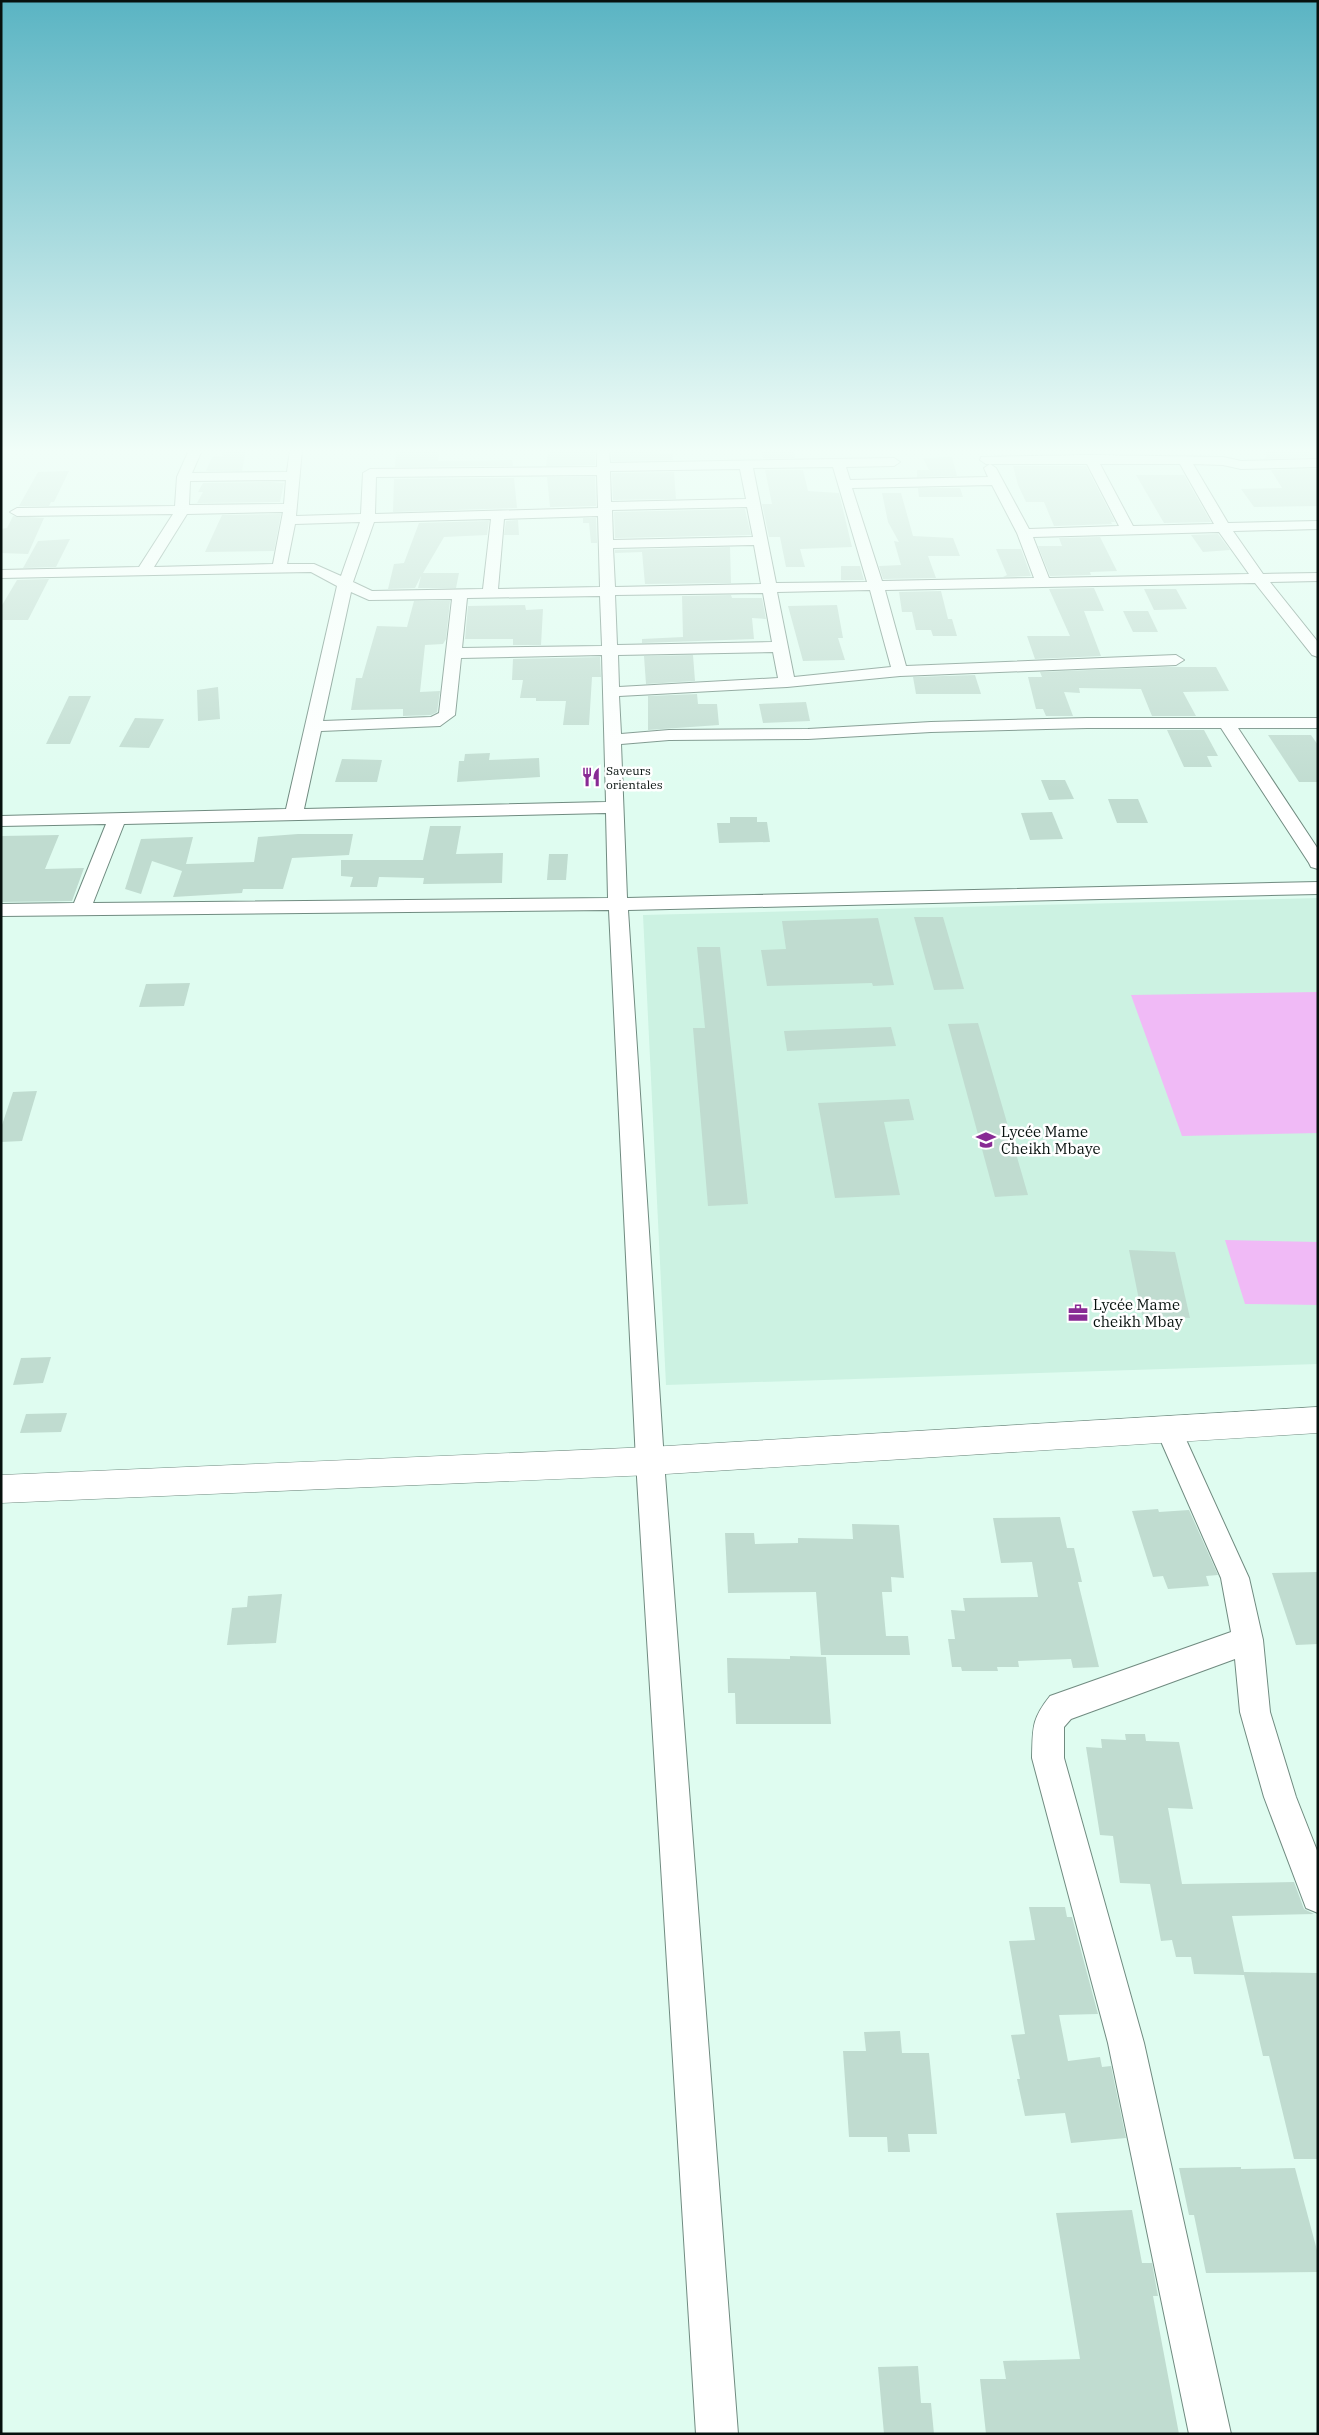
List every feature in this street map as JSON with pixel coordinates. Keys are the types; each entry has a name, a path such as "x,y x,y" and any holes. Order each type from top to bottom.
{"main road":[{"path":"1,1489 650,1461 1318,1420"}],"street":[{"path":"144,571 149,564"},
{"path":"279,569 280,564"},
{"path":"294,814 345,585 352,564"},
{"path":"490,594 493,564"},
{"path":"607,564 618,904 650,1461 717,2434"},
{"path":"764,564 787,682"},
{"path":"869,564 900,671"},
{"path":"1036,564 1043,582"},
{"path":"1249,564 1318,652"},
{"path":"1,574 314,568 369,596 1318,577"},
{"path":"313,726 434,722 447,715 460,594"},
{"path":"454,653 780,647"},
{"path":"611,692 787,682 900,671 1176,660"},
{"path":"612,740 669,735 808,734 931,726 1087,722 1318,723"},
{"path":"1227,724 1318,864"},
{"path":"1,821 614,807"},
{"path":"81,909 117,818"},
{"path":"1,910 618,904 1318,888"},
{"path":"1169,1430 1235,1578 1248,1640 1255,1712 1280,1796 1318,1896"},
{"path":"1210,2434 1126,2043 1048,1758 1049,1722 1060,1707 1248,1640"}],"shaded area":[{"name":"Lycée Mame Cheikh Mbaye","path":"1318,898 1318,1364 666,1385 643,915"},
{"path":"1318,992 1318,1133 1182,1136 1131,995"},
{"path":"1225,1240 1318,1242 1318,1305 1245,1304"}],"building":[{"path":"25,564 58,564 56,567 23,568"},
{"path":"394,564 428,564 423,573 459,573 456,588 418,588 421,576 415,588 388,589"},
{"path":"643,564 730,564 731,583 645,584"},
{"path":"785,564 804,564 805,567 786,567"},
{"path":"931,564 936,578 883,579 879,566"},
{"path":"1002,564 1026,564 1031,576 1003,577 1007,575"},
{"path":"1045,564 1113,564 1117,571 1090,572 1091,575 1050,576"},
{"path":"841,566 860,566 864,580 841,580"},
{"path":"49,579 28,620 1,620 1,607 17,580"},
{"path":"1094,588 1104,611 1084,611 1101,656 1035,659 1027,636 1070,636 1049,589"},
{"path":"1144,589 1176,589 1187,609 1154,610"},
{"path":"941,591 948,619 952,619 957,636 933,636 931,630 916,630 912,612 902,612 899,592"},
{"path":"731,595 732,598 762,598 766,619 752,618 754,639 642,643 642,639 683,637 682,596"},
{"path":"414,601 450,601 446,639 443,644 425,645 420,692 440,691 437,712 431,715 403,716 403,709 351,710 356,678 362,678 377,626 407,627"},
{"path":"525,605 526,610 543,609 541,645 513,645 513,639 465,639 468,606"},
{"path":"837,605 843,638 838,638 845,660 803,661 788,606"},
{"path":"1123,611 1148,611 1158,632 1133,632"},
{"path":"693,655 695,681 646,684 644,656"},
{"path":"600,657 601,677 592,677 589,725 563,725 566,701 536,701 536,698 520,698 523,680 512,680 513,659"},
{"path":"1216,667 1229,691 1183,692 1196,716 1152,716 1141,689 1079,688 1080,693 1064,692 1073,716 1046,716 1043,709 1036,709 1028,677 1042,677 1040,672"},
{"path":"975,675 981,694 916,694 913,677"},
{"path":"218,687 220,719 198,721 197,690"},
{"path":"697,694 698,704 717,704 719,725 648,730 648,696"},
{"path":"69,696 91,696 70,744 46,744"},
{"path":"806,702 810,721 763,723 759,704"},
{"path":"135,718 164,719 149,748 119,747"},
{"path":"1167,730 1204,730 1218,756 1207,756 1212,767 1184,767"},
{"path":"1268,735 1311,735 1318,745 1318,782 1299,782"},
{"path":"490,753 489,760 539,758 540,777 457,782 459,761 464,761 465,754"},
{"path":"342,759 382,760 377,782 335,782"},
{"path":"1041,780 1065,780 1074,799 1049,800"},
{"path":"1108,799 1138,799 1148,823 1117,823"},
{"path":"1052,812 1063,839 1030,840 1021,813"},
{"path":"730,817 757,817 757,822 767,822 770,842 719,843 717,823 730,823"},
{"path":"430,826 461,826 456,854 503,853 502,883 423,884 424,878 379,877 377,887 350,887 353,877 341,876 341,860 423,860"},
{"path":"298,834 353,834 349,855 292,858 283,889 243,889 242,893 173,897 182,871 152,861 141,894 125,889 141,839 193,837 186,864 254,862 258,837"},
{"path":"59,835 45,869 84,868 72,901 1,902 1,836"},
{"path":"549,854 568,854 566,880 547,880"},
{"path":"914,917 943,917 964,989 934,990"},
{"path":"878,918 894,985 873,986 872,983 767,986 761,950 786,949 782,921"},
{"path":"697,947 720,947 748,1204 708,1206 693,1028 705,1028"},
{"path":"190,983 184,1006 139,1007 146,984"},
{"path":"978,1023 1028,1195 995,1197 948,1024"},
{"path":"891,1027 896,1046 787,1051 784,1031"},
{"path":"37,1091 22,1141 1,1142 1,1128 13,1092"},
{"path":"909,1099 914,1120 884,1122 900,1195 835,1198 818,1103"},
{"path":"1129,1250 1175,1252 1190,1318 1142,1315"},
{"path":"51,1357 43,1383 13,1385 21,1358"},
{"path":"67,1413 61,1432 20,1433 26,1414"},
{"path":"1158,1509 1159,1512 1189,1510 1218,1575 1206,1576 1209,1586 1168,1589 1163,1576 1153,1577 1132,1511"},
{"path":"1060,1517 1067,1548 1074,1548 1082,1582 1078,1582 1099,1667 1073,1668 1071,1659 1018,1661 1019,1667 997,1667 998,1671 962,1671 961,1667 952,1667 948,1639 955,1639 951,1610 965,1611 963,1598 1038,1597 1032,1562 1001,1563 993,1518"},
{"path":"852,1524 899,1525 904,1578 891,1577 892,1592 882,1592 886,1636 908,1636 910,1655 821,1655 816,1592 728,1593 725,1533 754,1533 755,1544 798,1543 798,1538 853,1539"},
{"path":"1318,1572 1318,1644 1296,1645 1272,1573"},
{"path":"282,1594 276,1643 227,1645 232,1608 247,1607 248,1596"},
{"path":"790,1656 826,1657 831,1724 736,1724 735,1693 728,1693 727,1658 790,1659"},
{"path":"1125,1734 1145,1734 1146,1741 1179,1742 1193,1809 1168,1808 1182,1884 1294,1882 1304,1909 1314,1914 1232,1916 1244,1972 1318,1973 1318,2159 1294,2159 1269,2056 1263,2056 1244,1975 1194,1974 1191,1957 1176,1957 1172,1940 1161,1941 1150,1884 1120,1883 1113,1836 1100,1835 1086,1747 1102,1748 1101,1739 1126,1740"},
{"path":"1029,1907 1065,1907 1067,1917 1072,1917 1098,2014 1059,2015 1068,2061 1100,2057 1102,2067 1111,2066 1126,2138 1071,2143 1065,2113 1025,2116 1017,2079 1020,2079 1011,2035 1025,2034 1009,1941 1035,1940"},
{"path":"900,2031 902,2053 929,2053 937,2134 908,2134 910,2152 888,2152 887,2137 849,2137 843,2051 866,2051 864,2032"},
{"path":"1241,2167 1241,2169 1295,2168 1318,2254 1318,2272 1206,2273 1194,2215 1189,2215 1179,2168"},
{"path":"1132,2210 1142,2263 1152,2263 1158,2296 1153,2296 1179,2434 986,2434 980,2379 1006,2379 1003,2361 1080,2359 1056,2213"},
{"path":"918,2366 921,2403 931,2403 934,2434 884,2434 878,2367"}],"place":[{"name":"Saveurs orientales","path":"591,777"},
{"name":"Lycée Mame Cheikh Mbaye","path":"986,1140"},
{"name":"Lycée Mame cheikh Mbay","path":"1078,1313"}]}
